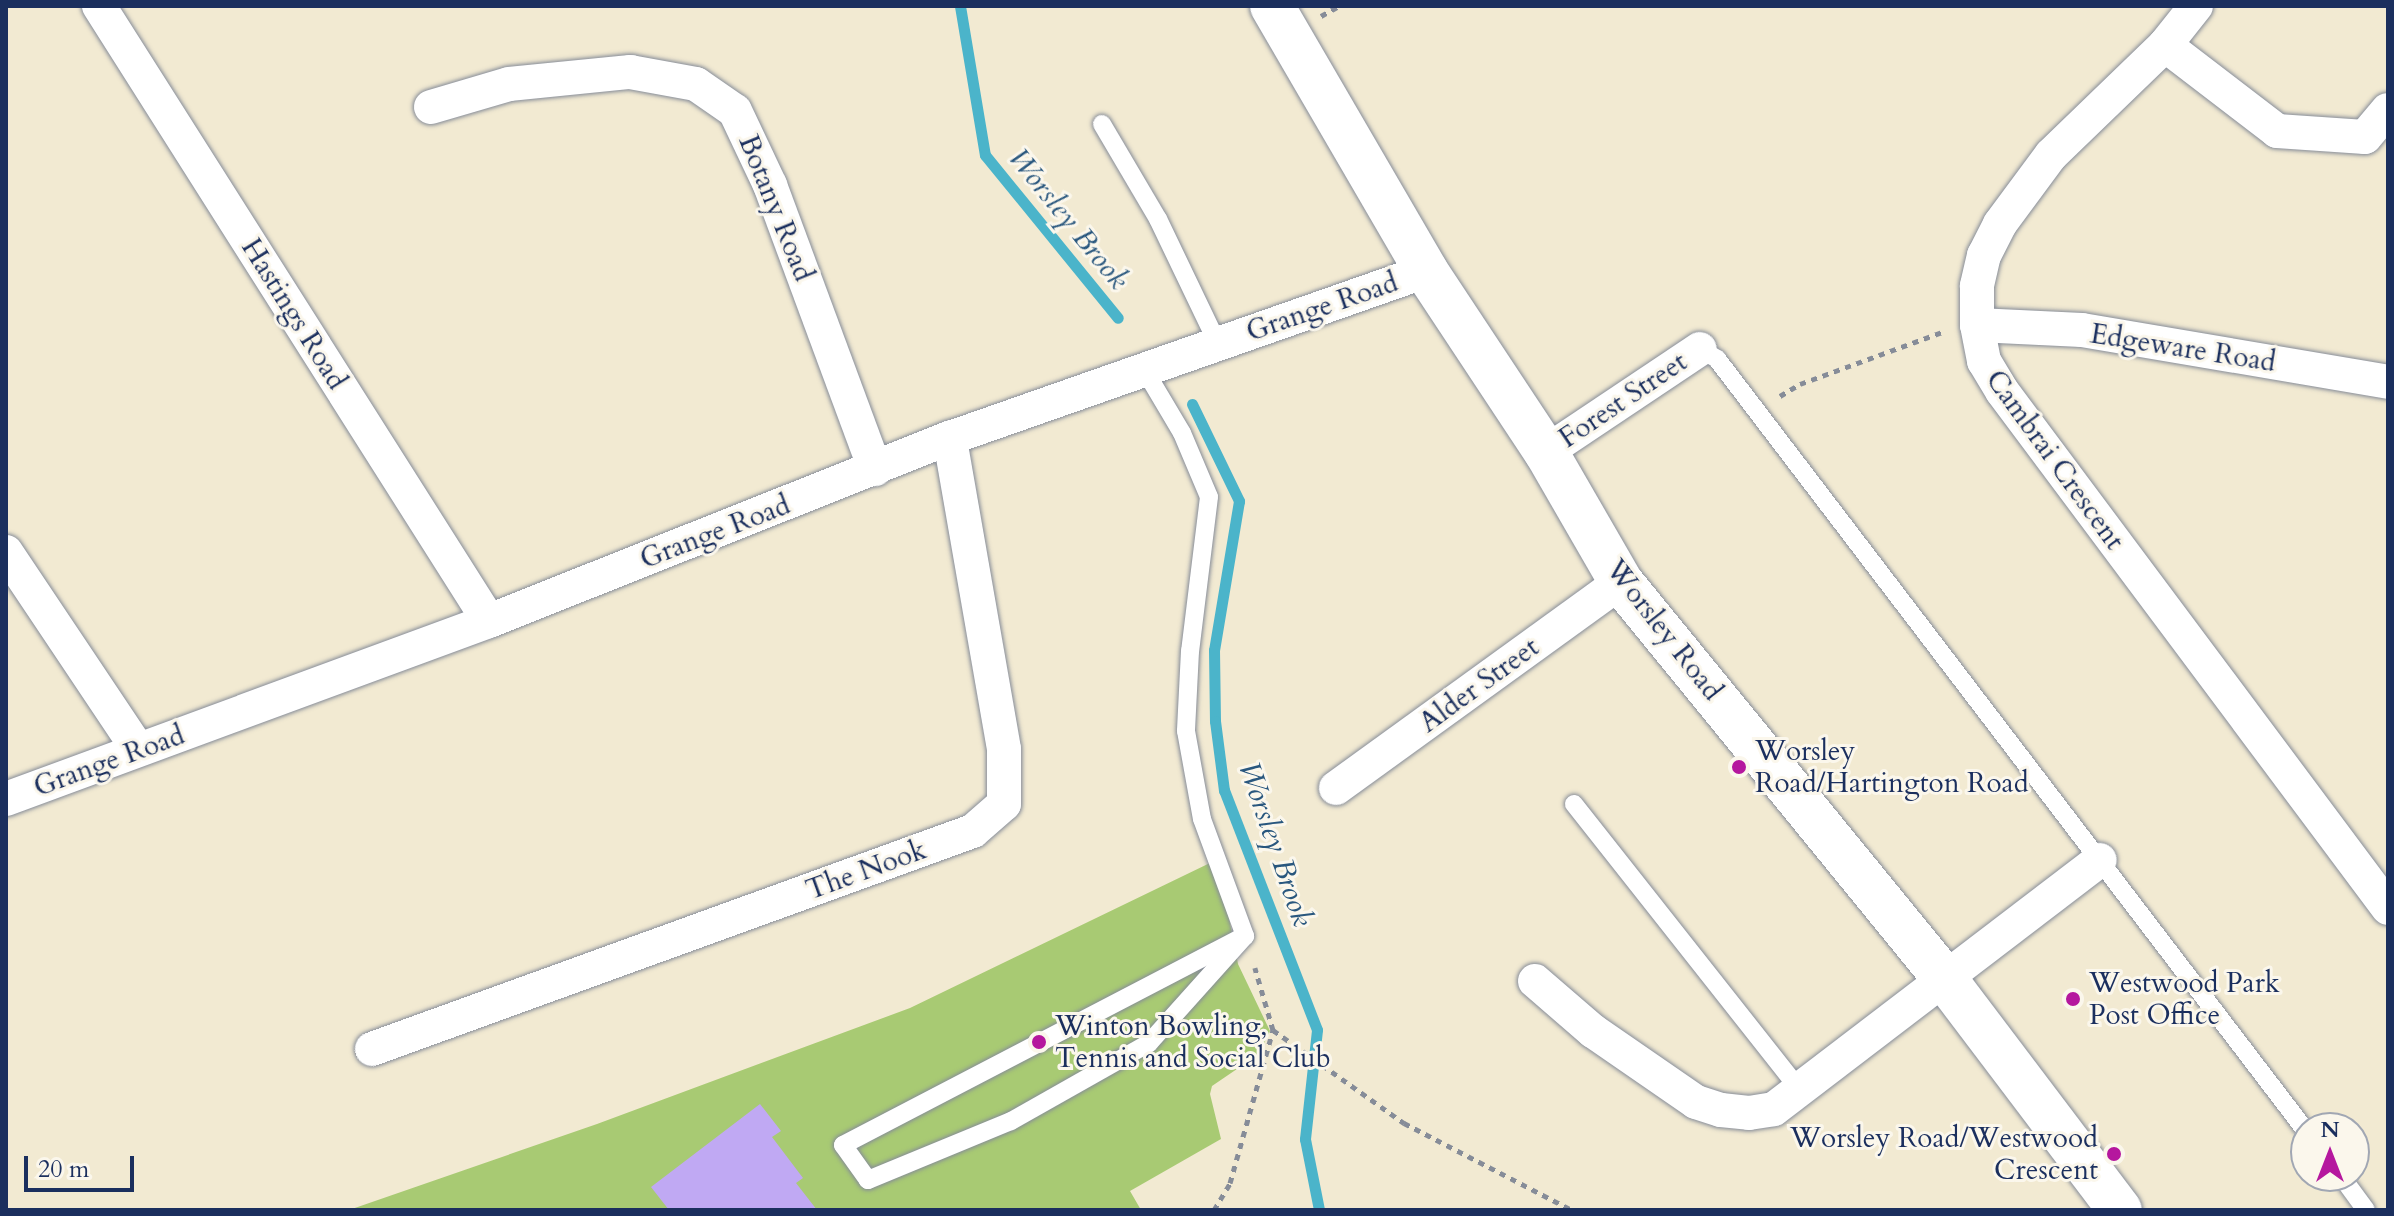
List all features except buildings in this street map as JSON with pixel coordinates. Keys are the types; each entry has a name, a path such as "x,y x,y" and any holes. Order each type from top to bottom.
{"main road":[{"name":"Worsley Road","path":"1272,6 1426,271 1546,452 1621,582 1945,979 2120,1210"}],"street":[{"name":"Hastings Road","path":"99,6 489,621"},
{"name":"Cambrai Crescent","path":"2196,6 2165,45 2051,155 2000,224 1980,270 1977,325 1984,361 2002,391 2388,908"},
{"path":"2165,45 2277,131 2365,137 2388,110"},
{"name":"Botany Road","path":"431,107 509,84 630,72 696,84 735,111 770,185 875,469"},
{"name":"Grange Road","path":"6,799 489,621 950,438 1426,271"},
{"name":"Edgeware Road","path":"1977,325 2082,330 2388,382"},
{"name":"Forest Street","path":"1546,452 1700,349"},
{"name":"The Nook","path":"372,1049 973,831 1004,804 1004,749 950,438"},
{"path":"6,552 138,749"},
{"name":"Alder Street","path":"1336,788 1621,582"},
{"path":"1535,981 1593,1031 1696,1102 1721,1110 1749,1113 1774,1109 2100,860"}],"lane":[{"path":"1102,124 1158,219 1218,344"},
{"path":"1700,349 1717,359 2292,1112"},
{"path":"1144,369 1182,433 1209,497 1190,651 1186,731 1202,819 1245,936"},
{"path":"1574,804 1801,1091"},
{"path":"1245,936 1149,1043 1011,1121 868,1180 843,1145 1245,936"},
{"path":"2353,1192 2366,1210"}],"path":[{"path":"1756,411 1800,384 1944,331 1977,325"},
{"path":"1214,1210 1230,1183 1273,1030 1245,936"},
{"path":"1273,1030 1334,1077 1404,1123 1572,1210"}],"green space":[{"name":"Winton Bowling, Tennis and Social Club","path":"1212,862 1228,913 1238,964 1270,1031 1259,1054 1212,1086 1210,1094 1221,1139 1130,1191 1141,1210 349,1210 597,1124 910,1008"}],"waterway":[{"name":"Worsley Brook","path":"960,6 985,155 1118,318"},
{"name":"Worsley Brook","path":"1192,404 1239,501 1214,650 1215,721 1224,790 1317,1030 1305,1139 1319,1210"}],"place":[{"name":"Worsley Road/Hartington Road","path":"1739,767"},
{"name":"Westwood Park Post Office","path":"2073,999"},
{"name":"Winton Bowling, Tennis and Social Club","path":"1039,1042"},
{"name":"Worsley Road/Westwood Crescent","path":"2114,1154"}]}
